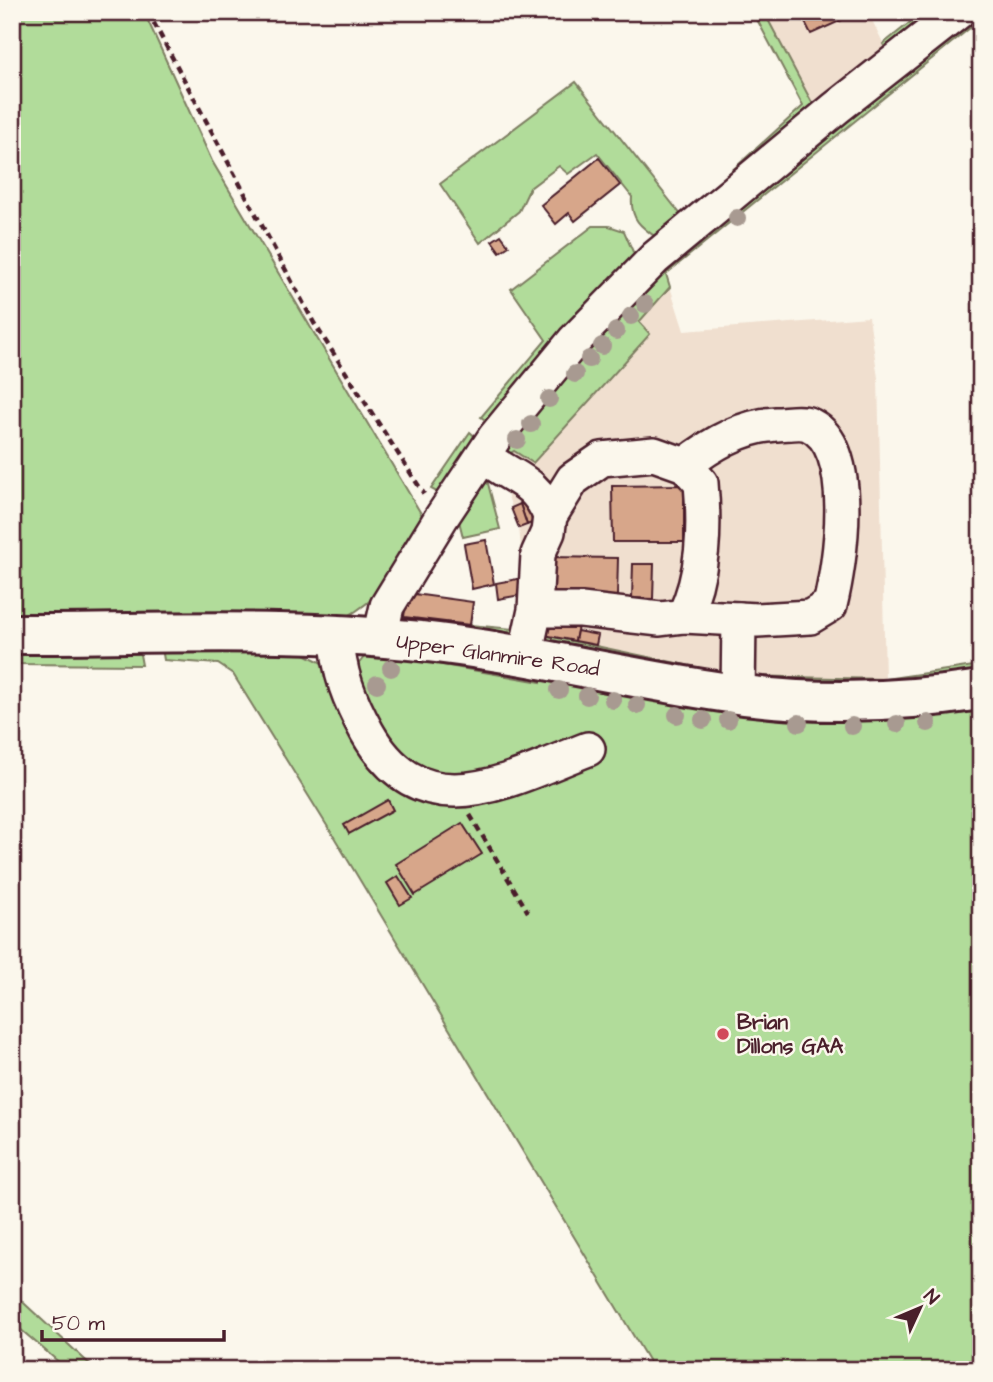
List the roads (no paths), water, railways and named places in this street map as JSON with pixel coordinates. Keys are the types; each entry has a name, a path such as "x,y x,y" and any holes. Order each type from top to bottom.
{"main road":[{"name":"Upper Glanmire Road","path":"12,634 380,638 525,656 738,694 822,699 886,699 981,690"}],"street":[{"path":"380,638 387,606 484,456 566,350 655,258 836,108 958,12"},
{"path":"534,610 581,610 660,619 684,616 739,619 810,617 830,605 839,567 840,469 827,437 807,423 764,425 708,446 685,465"},
{"path":"525,656 534,610 538,554 548,532 551,516 573,480 602,459 654,454 685,465 701,484 701,568 695,595 684,616"},
{"path":"484,456 496,466 525,480 544,499 551,516"},
{"path":"738,694 739,619"},
{"path":"337,636 338,661 345,687 378,751 409,781 460,792 495,785 588,749"}],"place":[{"name":"Brian Dillons GAA","path":"723,1034"}]}
